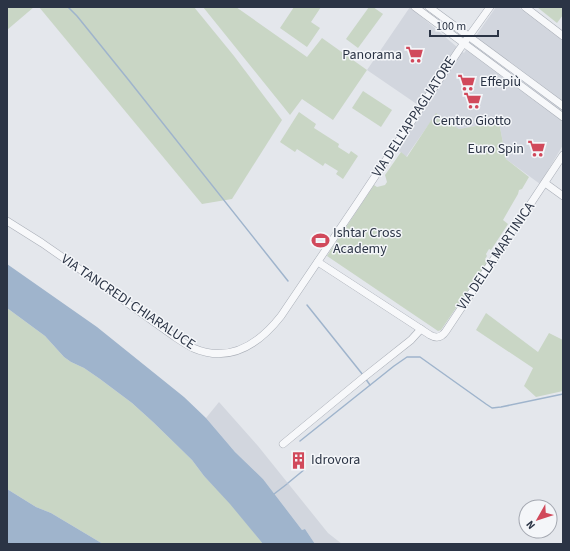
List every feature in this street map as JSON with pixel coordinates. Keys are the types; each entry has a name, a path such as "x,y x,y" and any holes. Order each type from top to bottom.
{"street":[{"path":"415,7 563,116"},
{"path":"429,7 563,106"},
{"name":"VIA DELL'APPAGLIATORE","path":"354,208 468,36 490,7"},
{"path":"525,7 563,36"},
{"path":"506,74 511,67"},
{"path":"542,101 547,94"},
{"name":"VIA DELLA MARTINICA","path":"318,262 431,336 440,337 444,334 563,156"},
{"path":"545,183 563,196"},
{"name":"VIA TANCREDI CHIARALUCE","path":"7,222 69,262 175,337 194,348 209,353 222,354 238,351 250,346 270,330 354,208"},
{"path":"283,444 413,338 421,329"}],"shaded area":[{"path":"410,7 464,53 496,7 518,7 563,41 563,145 540,184 506,159 499,122 459,129 436,114 406,157 398,150 424,109 367,70"},
{"path":"219,402 258,446 328,533 342,544 315,544 305,529 302,530 263,479 235,452 206,418"}],"green space":[{"path":"7,7 34,7 7,30"},
{"path":"39,7 194,7 234,56 282,120 232,199 202,204"},
{"path":"203,7 236,7 307,57 322,38 367,70 333,120 302,99 290,115"},
{"path":"294,7 321,7 311,22 320,28 307,47 280,28"},
{"path":"369,7 373,7 383,14 358,48 346,39"},
{"path":"537,7 563,7 563,15 557,23"},
{"path":"363,91 392,110 381,127 352,108"},
{"path":"299,112 316,124 314,128 339,144 338,147 349,154 351,151 358,156 343,179 336,174 338,171 325,163 323,166 297,149 295,152 280,142"},
{"path":"436,113 459,129 499,122 506,159 529,177 522,189 519,190 503,220 508,224 491,250 489,249 486,254 487,256 485,259 488,261 441,330 438,331 327,256 374,185 377,187 385,185 387,182 385,175 401,152 407,157"},
{"path":"7,308 45,336 64,357 100,379 132,403 153,422 192,460 204,476 230,503 263,544 103,544 51,513 36,507 7,489"},
{"path":"486,313 538,352 549,333 563,340 563,391 536,397 524,386 533,368 476,330"}],"water":[{"path":"7,264 97,327 184,397 206,418 235,452 263,479 302,530 305,529 315,544 263,544 192,460 153,422 132,403 100,379 64,357 45,336 7,308"},
{"path":"7,489 36,507 51,513 103,544 7,544"}],"waterway":[{"path":"68,7 127,78 288,281"},
{"path":"307,305 363,375"},
{"path":"300,441 407,357 420,357 492,408 563,394"},
{"path":"365,378 370,385"},
{"path":"299,453 304,459"},
{"path":"288,483 305,469"},
{"path":"274,494 287,484"}],"place":[{"name":"Panorama","path":"415,55"},
{"name":"Effepiù","path":"467,82"},
{"name":"Centro Giotto","path":"472,101"},
{"name":"Euro Spin","path":"537,149"},
{"name":"Ishtar Cross Academy","path":"320,241"},
{"name":"Idrovora","path":"298,460"}]}
